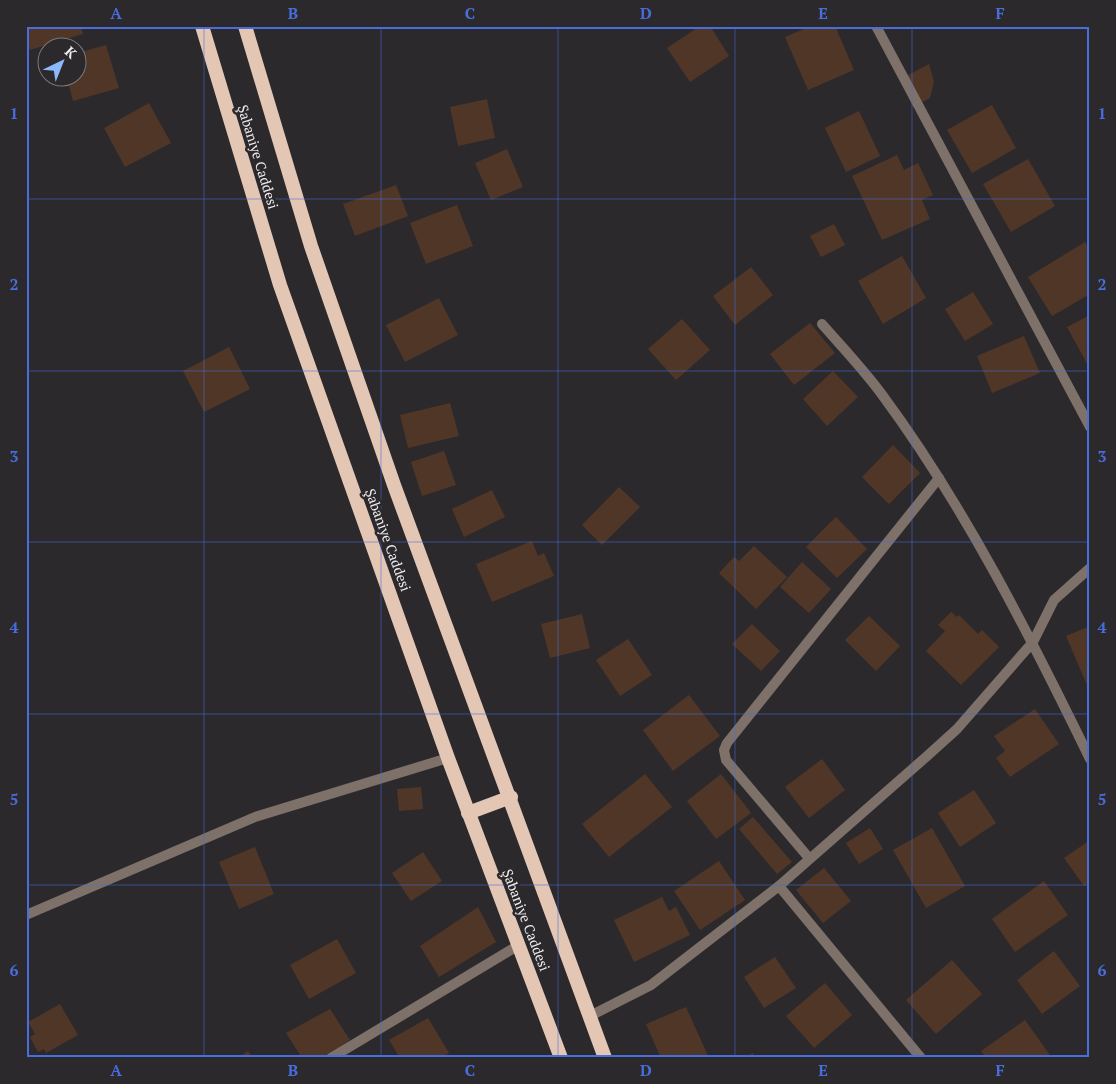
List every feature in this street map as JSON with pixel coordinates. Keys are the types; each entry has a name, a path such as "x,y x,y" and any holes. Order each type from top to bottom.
{"highway":[{"name":"Şabaniye Caddesi","path":"202,26 280,285 448,758 561,1058"},
{"path":"245,26 311,246 394,485 606,1058"},
{"path":"468,813 511,797"}],"street":[{"path":"876,26 1090,427"},
{"path":"822,324 883,395 939,478 1033,642 1090,759"},
{"path":"809,858 726,760 724,750 727,742 939,478"},
{"path":"590,1016 651,985 779,886 957,730 1033,642 1054,600 1090,568"},
{"path":"26,915 255,817 448,758"},
{"path":"779,886 921,1058"},
{"path":"331,1058 518,944"}],"building":[{"path":"26,26 81,26 83,34 70,38 38,38 38,48 30,50 26,39"},
{"path":"700,26 710,26 729,56 690,82 667,48"},
{"path":"811,26 835,26 854,70 808,90 785,37"},
{"path":"106,45 119,88 73,101 70,88 88,88 88,50"},
{"path":"929,64 934,82 930,98 913,107 901,79"},
{"path":"487,99 495,138 458,146 450,107"},
{"path":"149,103 171,143 125,167 104,128"},
{"path":"992,105 1016,148 972,173 947,130"},
{"path":"859,111 880,156 846,172 825,128"},
{"path":"507,149 523,187 491,200 475,163"},
{"path":"897,155 904,170 918,163 933,195 922,200 930,219 882,240 852,176"},
{"path":"1028,159 1055,206 1011,232 983,184"},
{"path":"396,185 408,216 355,236 343,204"},
{"path":"457,205 473,246 426,264 410,223"},
{"path":"834,224 845,245 821,257 810,236"},
{"path":"1085,242 1090,249 1090,294 1052,316 1028,277"},
{"path":"902,256 926,298 883,324 858,281"},
{"path":"751,267 773,295 735,325 713,296"},
{"path":"973,292 993,324 965,341 945,309"},
{"path":"439,298 458,335 405,362 386,325"},
{"path":"1090,315 1090,369 1067,327"},
{"path":"682,319 710,350 676,380 648,349"},
{"path":"810,323 835,353 794,385 770,354"},
{"path":"1024,336 1040,373 992,393 977,356"},
{"path":"229,347 250,389 204,412 183,371"},
{"path":"833,371 858,397 827,426 803,399"},
{"path":"450,403 459,436 408,448 400,415"},
{"path":"893,445 920,473 889,504 862,477"},
{"path":"444,451 456,485 422,496 411,462"},
{"path":"619,487 640,507 602,545 582,525"},
{"path":"492,490 505,517 464,537 452,509"},
{"path":"836,517 867,549 837,578 806,547"},
{"path":"532,541 538,556 544,553 554,576 492,602 476,564"},
{"path":"754,546 787,577 756,609 719,573 734,557 739,561"},
{"path":"802,562 831,589 809,613 780,587"},
{"path":"951,612 957,617 959,615 978,634 982,630 999,647 961,685 926,651 945,631 938,625"},
{"path":"582,614 590,648 550,658 541,624"},
{"path":"869,616 900,646 876,671 845,640"},
{"path":"752,624 780,651 761,671 732,644"},
{"path":"1090,626 1090,684 1087,685 1066,636"},
{"path":"628,639 652,675 620,696 596,660"},
{"path":"689,695 720,736 673,771 643,730"},
{"path":"1035,709 1059,744 1010,777 996,758 1005,751 994,736"},
{"path":"822,759 845,790 809,818 785,787"},
{"path":"645,774 672,807 609,857 582,824"},
{"path":"721,774 751,813 716,839 687,801"},
{"path":"421,787 423,809 399,811 397,789"},
{"path":"974,790 996,823 960,847 938,813"},
{"path":"753,817 792,862 777,874 739,829"},
{"path":"870,828 883,849 859,864 846,843"},
{"path":"932,828 965,886 926,908 893,850"},
{"path":"1090,840 1090,882 1084,886 1064,858"},
{"path":"255,847 274,894 239,909 219,862"},
{"path":"423,852 442,881 411,901 392,873"},
{"path":"719,861 745,900 700,930 674,891"},
{"path":"824,868 851,901 823,923 796,890"},
{"path":"1044,881 1068,915 1015,952 992,919"},
{"path":"662,897 669,911 676,907 690,935 634,962 614,920"},
{"path":"478,907 496,942 439,977 420,946"},
{"path":"337,939 356,973 309,999 290,965"},
{"path":"1054,951 1080,986 1042,1014 1017,980"},
{"path":"775,957 796,988 764,1008 744,977"},
{"path":"952,960 982,994 936,1034 906,1000"},
{"path":"825,983 852,1015 814,1048 786,1016"},
{"path":"60,1004 78,1035 46,1053 44,1049 38,1052 30,1037 35,1034 28,1022"},
{"path":"686,1007 709,1058 661,1058 646,1024"},
{"path":"330,1009 350,1040 325,1058 302,1058 286,1033"},
{"path":"428,1018 449,1053 441,1058 400,1058 389,1040"},
{"path":"1025,1020 1052,1058 986,1058 981,1051"},
{"path":"248,1051 253,1058 238,1058"},
{"path":"753,1053 755,1058 743,1058"}]}
